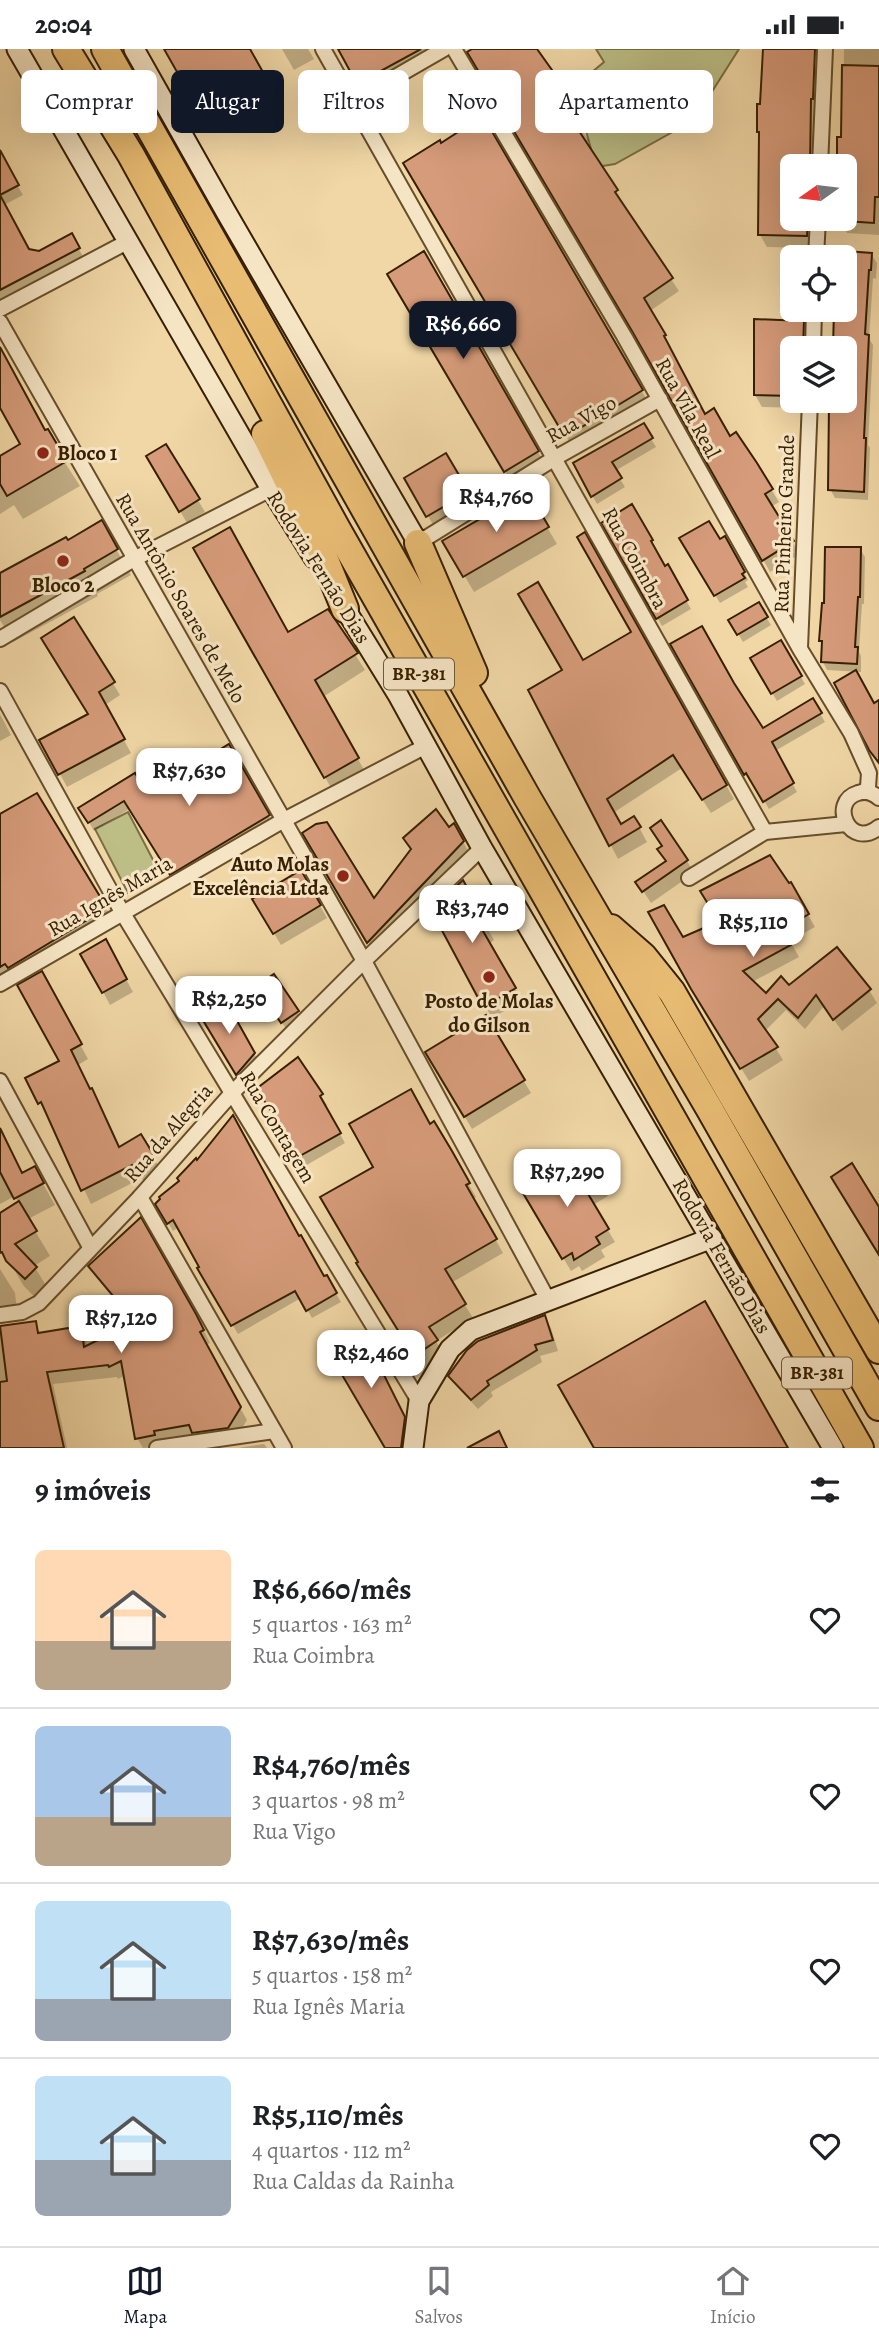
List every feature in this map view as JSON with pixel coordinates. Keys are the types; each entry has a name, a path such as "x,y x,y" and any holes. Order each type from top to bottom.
{"highway":[{"name":"Rodovia Fernão Dias","path":"66,49 131,155 350,554 860,1448"},
{"name":"BR-381","path":"104,49 527,797 879,1407"},
{"path":"131,155 153,216 317,540 345,609"},
{"name":"BR-381","path":"418,543 527,797"},
{"path":"594,913 643,956 672,992 879,1350"}],"main road":[{"name":"Rodovia Fernão Dias","path":"17,49 271,489 398,695 482,848 833,1448"},
{"name":"BR-381","path":"134,49 418,543"},
{"path":"413,1448 419,1401 450,1349 471,1330 712,1238"}],"street":[{"name":"Rua Coimbra","path":"323,49 335,70"},
{"path":"407,70 444,49"},
{"name":"Rua Vila Real","path":"454,49 660,400 850,733 869,773 868,787 874,793"},
{"path":"821,154 825,49"},
{"name":"Rua Coimbra","path":"370,133 765,832"},
{"path":"0,309 129,241"},
{"name":"Rua Antônio Soares de Melo","path":"0,322 284,820 548,1300"},
{"name":"Rua Vigo","path":"418,543 555,458 660,400"},
{"name":"Rua Pinheiro Grande","path":"800,649 810,413"},
{"path":"0,639 134,559 271,489"},
{"name":"Rua Contagem","path":"0,691 122,912 419,1401"},
{"name":"Rua Ignês Maria","path":"0,984 284,820 426,746"},
{"path":"874,793 852,795 843,812 846,824 857,832 870,833 879,827"},
{"path":"689,878 765,832 846,824"},
{"name":"Rua da Alegria","path":"0,1315 22,1312 39,1303 140,1197 233,1092 363,961 482,848"},
{"path":"0,1080 90,1247"},
{"path":"140,1197 284,1448"},
{"path":"158,1448 274,1431"}],"green space":[{"path":"596,49 739,49 713,90 713,70 594,70 604,62"},
{"path":"587,133 671,133 615,164 596,167"},
{"path":"128,812 161,875 128,893 95,829"}],"building":[{"path":"164,49 250,49 262,70 176,70"},
{"path":"338,49 421,49 383,70 349,70"},
{"path":"472,49 537,49 552,70 535,70 535,133 580,133 618,190 615,192 673,278 644,298 666,335 664,336 705,414 714,408 730,436 736,432 757,463 773,489 765,494 794,541 762,561 632,331 515,133 521,133 521,70 478,70 467,52"},
{"path":"763,49 815,49 810,154 780,154 780,231 807,231 807,236 758,235 757,104 760,104"},
{"path":"842,65 879,66 879,197 875,197 874,223 858,222 858,154 837,154 837,137 841,137"},
{"path":"457,133 493,133 643,390 565,437 403,163 440,140 441,143"},
{"path":"0,150 19,185 0,195"},
{"path":"0,195 29,249 39,251 72,233 80,248 0,290"},
{"path":"424,251 539,451 504,472 387,274"},
{"path":"857,252 872,253 865,334 869,335 864,492 828,490 829,413 857,413 857,336 833,336 834,322 857,322"},
{"path":"754,319 804,322 803,336 780,336 780,396 754,395"},
{"path":"0,347 45,430 48,429 67,461 7,496 0,484 0,456 20,444 0,408"},
{"path":"644,423 653,438 612,462 622,478 591,497 573,463"},
{"path":"166,444 200,499 179,512 146,456"},
{"path":"446,453 469,492 426,517 404,478"},
{"path":"528,491 549,527 463,577 442,541"},
{"path":"632,504 665,566 668,564 688,600 656,619 601,523"},
{"path":"102,520 118,549 84,569 85,571 0,617 0,573"},
{"path":"709,521 720,539 725,536 745,572 742,574 745,578 714,596 679,538"},
{"path":"230,527 288,632 328,609 358,653 315,680 359,758 324,778 193,548"},
{"path":"585,532 727,785 702,800 673,755 607,799 621,824 634,816 641,827 609,846 528,690 562,670 518,594 538,582 583,660 631,632 577,537"},
{"path":"825,547 861,547 855,647 858,647 857,664 821,662 822,641 819,641 824,603"},
{"path":"759,602 768,617 737,635 728,620"},
{"path":"74,617 115,682 99,692 125,739 58,775 39,740 88,714 41,638"},
{"path":"702,626 763,728 813,698 822,713 772,742 794,783 763,802 746,773 744,775 670,644"},
{"path":"781,640 802,676 771,694 750,658"},
{"path":"856,670 874,703 879,700 879,763 869,750 834,683"},
{"path":"229,744 270,815 170,875 124,801 88,823 78,808 135,773 146,791 152,791"},
{"path":"37,793 107,908 8,968 5,964 0,967 0,814"},
{"path":"436,809 449,827 454,823 464,841 367,943 302,833 316,824 327,822 374,898 411,849 403,838"},
{"path":"661,820 688,860 642,892 635,882 666,861 657,849 662,846 650,828"},
{"path":"770,855 789,883 791,882 809,914 784,929 791,945 743,971 766,993 781,976 789,985 837,947 871,989 833,1020 816,995 798,1018 778,999 758,1019 778,1047 740,1069 648,912 664,905 683,937 706,927 718,920 700,891"},
{"path":"301,870 321,905 273,934 252,899"},
{"path":"463,880 489,927 483,931 516,988 483,1007 431,910"},
{"path":"106,939 127,979 102,993 80,954"},
{"path":"42,971 82,1044 71,1050 119,1147 141,1134 155,1157 135,1169 132,1165 81,1191 41,1102 38,1104 25,1078 59,1061 17,985"},
{"path":"274,974 299,1011 281,1023 256,986"},
{"path":"226,1001 255,1053 236,1075 201,1017"},
{"path":"486,1015 525,1080 464,1117 425,1052"},
{"path":"298,1057 323,1094 320,1096 341,1133 298,1157 256,1089"},
{"path":"411,1089 430,1124 434,1121 452,1151 470,1183 466,1185 497,1239 445,1269 466,1304 429,1327 438,1340 414,1356 356,1263 358,1262 320,1197 373,1167 349,1124"},
{"path":"233,1115 299,1236 301,1235 337,1293 306,1311 295,1291 231,1326 173,1220 167,1224 155,1204 159,1197 179,1181 177,1178 196,1158 197,1160"},
{"path":"0,1128 22,1173 35,1166 44,1183 14,1199 0,1172"},
{"path":"568,1159 581,1180 596,1171 603,1183 587,1192 609,1229 596,1237 600,1244 574,1260 572,1253 562,1259 520,1188"},
{"path":"852,1163 879,1207 879,1255 831,1177"},
{"path":"19,1201 37,1231 15,1244 37,1267 25,1279 6,1261 2,1252 0,1253 0,1213"},
{"path":"141,1217 196,1314 204,1330 200,1332 241,1407 228,1428 192,1433 189,1425 154,1431 155,1435 135,1439 121,1361 109,1367 47,1372 64,1448 0,1448 0,1382 7,1381 0,1326 36,1321 38,1333 81,1326 84,1347 126,1326 119,1312 124,1309 88,1266"},
{"path":"705,1301 788,1448 594,1448 558,1385"},
{"path":"545,1315 553,1340 535,1345 537,1350 487,1381 489,1385 471,1400 448,1376 467,1350 478,1341"},
{"path":"360,1334 373,1358 375,1357 405,1417 401,1448 385,1448 328,1351"},
{"path":"499,1431 507,1448 467,1448"}],"place":[{"name":"Bloco 1","path":"43,453"},
{"name":"Bloco 2","path":"63,561"},
{"name":"Auto Molas Excelência Ltda","path":"343,876"},
{"name":"Posto de Molas do Gilson","path":"489,977"}]}
